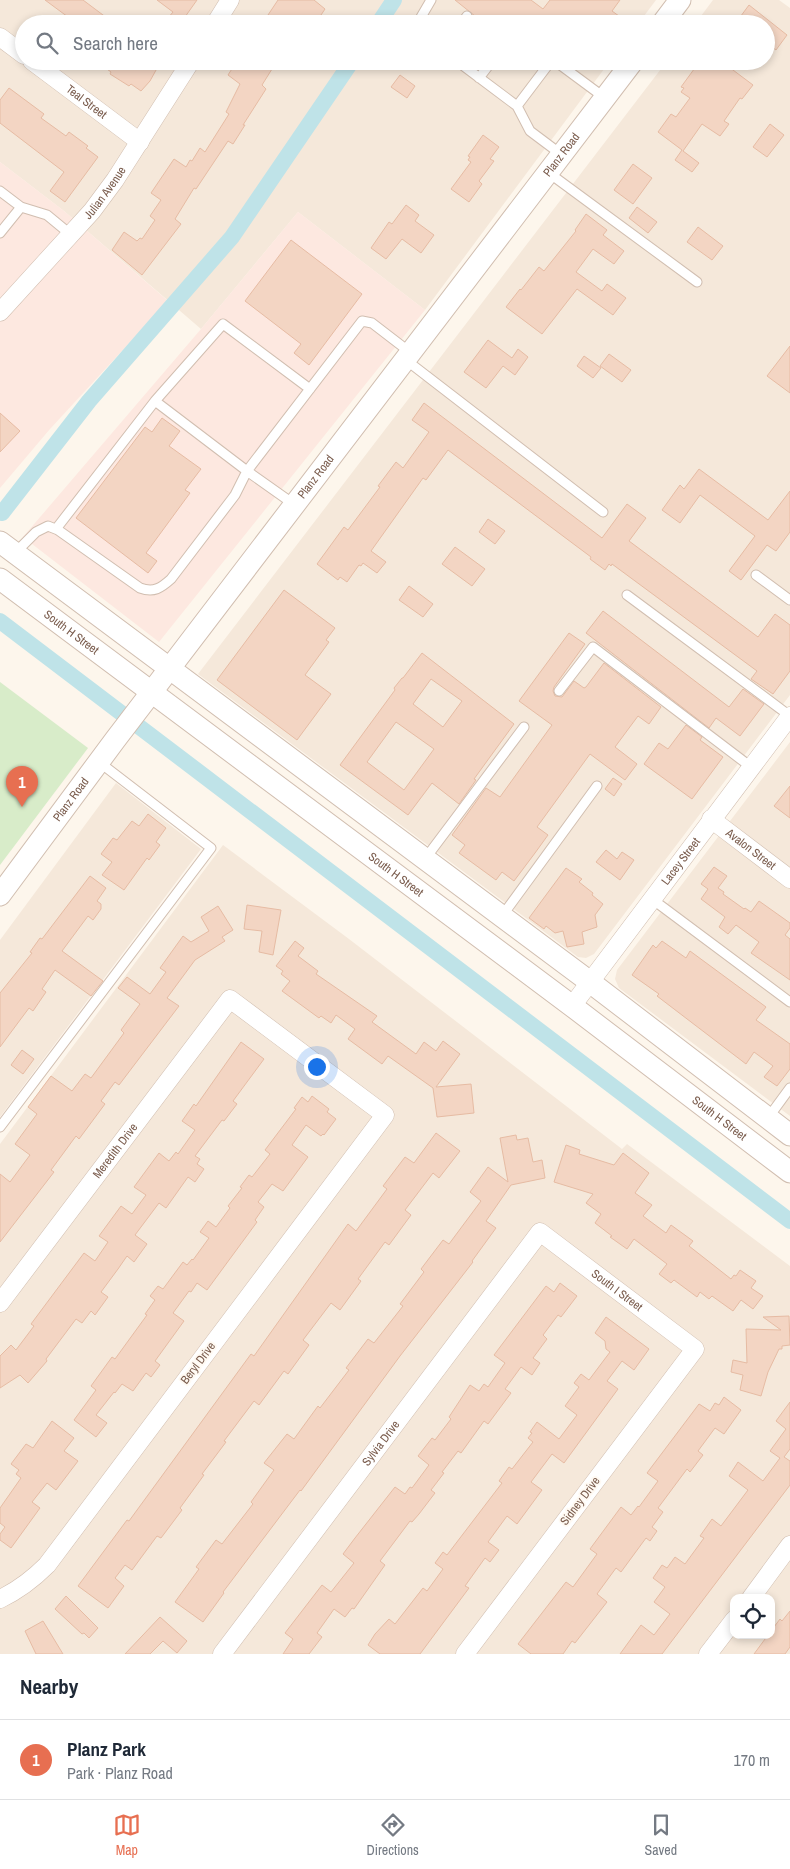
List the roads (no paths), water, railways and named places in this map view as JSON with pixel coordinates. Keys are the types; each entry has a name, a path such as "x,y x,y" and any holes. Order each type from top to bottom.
{"street":[{"path":"221,15 230,0"},
{"path":"669,15 680,0"},
{"path":"0,37 15,48"},
{"name":"Teal Street","path":"44,70 140,142"},
{"name":"Julian Avenue","path":"0,312 92,211 116,180 185,70"},
{"name":"Planz Road","path":"0,895 115,740 153,693 626,70"},
{"path":"8,547 790,1134"},
{"name":"South H Street","path":"0,579 572,1006 790,1172"},
{"name":"Lacey Street","path":"572,1006 790,716"},
{"name":"Avalon Street","path":"712,819 790,879"},
{"name":"Beryl Drive","path":"0,1599 16,1592 47,1565 385,1115 230,998"},
{"name":"Meredith Drive","path":"0,1303 230,998"},
{"name":"South I Street","path":"540,1232 695,1348"},
{"name":"Sylvia Drive","path":"222,1654 540,1232"},
{"name":"Sidney Drive","path":"465,1654 695,1348"},
{"path":"753,1594 790,1545"},
{"path":"708,1654 730,1625"}],"lane":[{"path":"423,15 432,0"},
{"path":"469,70 517,106 530,131 562,155"},
{"path":"480,78 486,70"},
{"path":"517,106 546,70"},
{"path":"566,70 605,98"},
{"path":"548,172 697,282"},
{"path":"0,191 21,207 47,216 70,234"},
{"path":"0,233 21,207"},
{"path":"8,547 48,526 56,529 140,588 155,590 162,588 235,495 248,471 362,321 372,323 408,357 603,512"},
{"path":"56,529 155,401 223,324 310,389"},
{"path":"155,401 296,505"},
{"path":"756,575 790,600"},
{"path":"627,595 790,716"},
{"path":"559,690 593,646 751,767"},
{"path":"425,859 524,727"},
{"path":"0,1127 211,848 99,762"},
{"path":"502,916 597,786"},
{"path":"652,899 790,1002"},
{"path":"768,1118 790,1088"}],"waterway":[{"path":"384,15 394,0"},
{"path":"2,513 89,401 232,237 346,70"},
{"path":"0,621 790,1221"}],"place":[{"name":"Planz Park","path":"22,807"}]}
